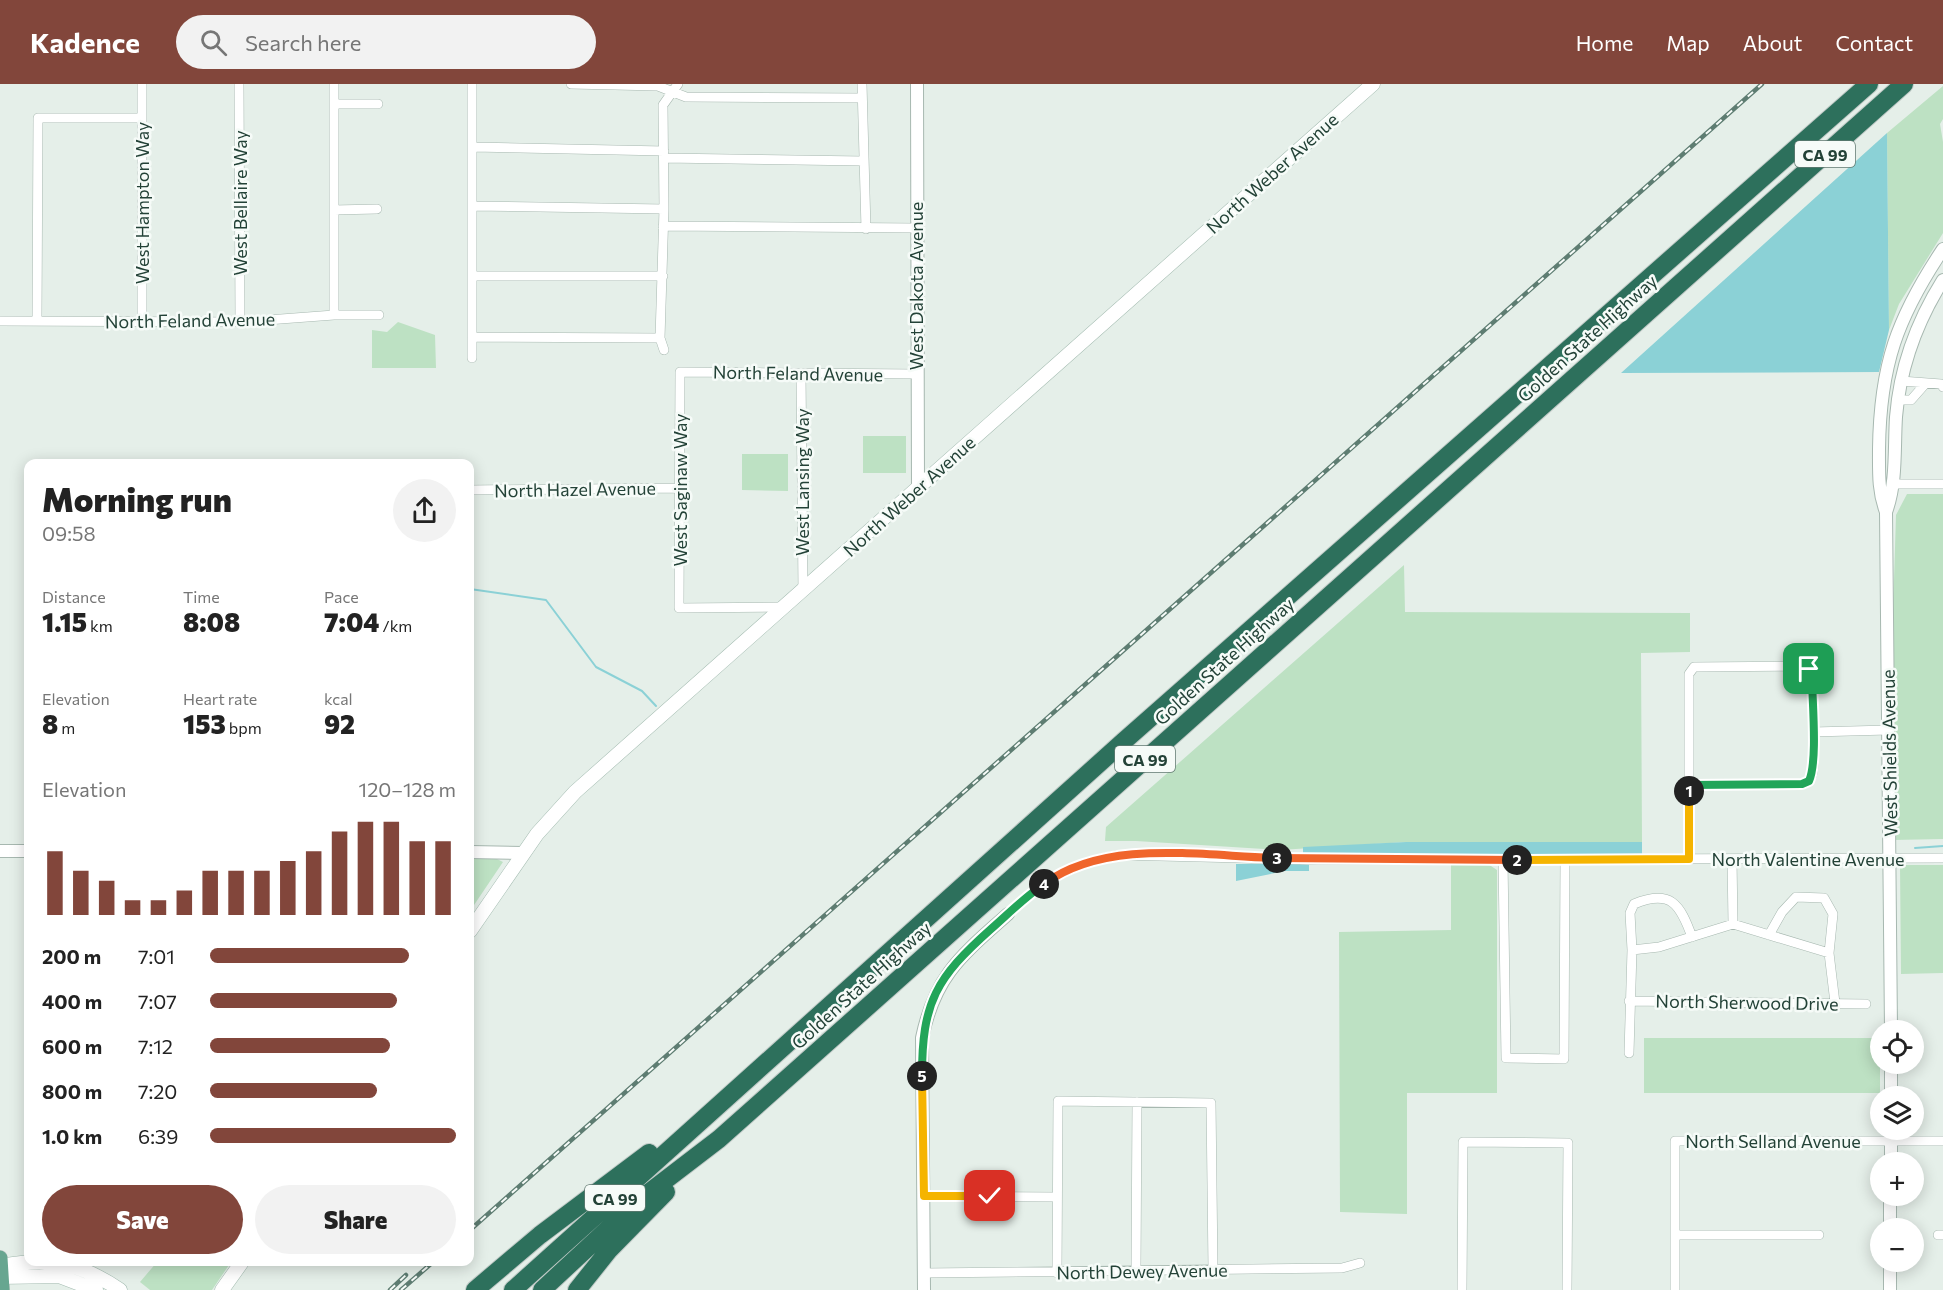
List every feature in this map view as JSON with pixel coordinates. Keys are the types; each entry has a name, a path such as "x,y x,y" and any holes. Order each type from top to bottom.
{"highway":[{"name":"Golden State Highway","path":"513,1290 1125,741 1869,84"},
{"name":"Golden State Highway","path":"542,1290 638,1201 719,1139 1904,84"},
{"path":"475,1290 577,1207 671,1137 718,1106"},
{"path":"577,1290 629,1229 719,1139"}],"main road":[{"name":"North Weber Avenue","path":"474,924 523,852 548,820 575,792 1373,84"},
{"path":"0,1258 1,1276"},
{"path":"1,1276 31,1266"},
{"path":"74,1266 91,1272 120,1290"},
{"path":"222,1290 239,1266"},
{"path":"1,1276 59,1276 96,1290"}],"street":[{"name":"West Hampton Way","path":"142,84 142,321"},
{"name":"West Bellaire Way","path":"239,84 240,322"},
{"path":"334,84 334,315"},
{"path":"472,84 472,358"},
{"path":"571,84 675,87 686,97 862,98"},
{"path":"862,84 866,229"},
{"name":"West Dakota Avenue","path":"917,84 915,228 918,488"},
{"path":"664,350 660,338 664,210 663,105 675,87"},
{"path":"334,104 378,104"},
{"path":"37,321 38,118 142,118"},
{"path":"472,147 863,161"},
{"path":"473,206 664,210"},
{"path":"334,210 377,210"},
{"path":"663,226 915,228"},
{"name":"West Shields Avenue","path":"1887,512 1879,495 1880,420 1885,371 1909,306 1943,249"},
{"path":"473,276 663,276"},
{"name":"West Shields Avenue","path":"1891,1020 1887,512 1893,484 1901,381 1914,335 1943,280"},
{"name":"North Feland Avenue","path":"0,321 240,322 334,315 379,315"},
{"path":"472,337 660,338"},
{"name":"North Feland Avenue","path":"680,372 917,374"},
{"name":"West Saginaw Way","path":"680,372 679,608 785,607"},
{"name":"West Lansing Way","path":"801,373 803,591"},
{"path":"1901,381 1943,387"},
{"path":"1898,400 1911,400 1926,383"},
{"path":"1893,484 1943,484"},
{"name":"North Hazel Avenue","path":"474,490 680,489"},
{"path":"1689,785 1802,784 1809,781 1812,774 1812,676 1809,669 1800,666 1694,667 1689,674 1689,785 1689,859"},
{"path":"1812,732 1888,730"},
{"path":"0,851 24,851"},
{"path":"474,852 523,852"},
{"name":"North Valentine Avenue","path":"1008,914 1057,874 1097,858 1119,855 1318,860 1943,858"},
{"path":"1732,859 1733,924"},
{"path":"1503,860 1506,1058 1564,1059 1565,860"},
{"path":"1629,1053 1632,950 1630,913 1634,904 1648,898 1662,897 1674,902 1683,912 1692,937"},
{"path":"1769,935 1782,912 1796,897 1824,898 1833,914 1829,954 1835,1003"},
{"path":"924,1290 922,1038 926,1017 931,1001 946,974 962,955 1008,914"},
{"path":"1632,950 1659,947 1733,924 1829,954"},
{"name":"North Sherwood Drive","path":"1629,1001 1866,1004"},
{"path":"1057,1273 1058,1101 1211,1103 1213,1269"},
{"path":"1136,1269 1137,1102"},
{"name":"North Selland Avenue","path":"1676,1235 1675,1141 1870,1136"},
{"name":"North Selland Avenue","path":"1924,1139 1943,1141"},
{"path":"1462,1290 1463,1142 1568,1143 1567,1290"},
{"path":"924,1196 1056,1197"},
{"path":"1675,1290 1676,1235 1819,1235"},
{"name":"North Dewey Avenue","path":"924,1273 1342,1268 1360,1263"},
{"path":"1890,1272 1890,1290"}],"green space":[{"path":"1943,86 1943,119 1940,124 1943,142 1943,233 1899,304 1889,330 1887,133"},
{"path":"398,322 435,335 436,368 372,368 372,330 387,332"},
{"path":"863,436 906,436 906,473 863,473"},
{"path":"742,454 788,454 788,491 742,490"},
{"path":"1907,494 1943,494 1943,839 1893,840 1893,613 1896,515"},
{"path":"1404,565 1405,612 1690,613 1690,652 1641,653 1642,842 1406,842 1280,850 1105,841 1106,827"},
{"path":"493,857 503,862 474,905 474,858"},
{"path":"1451,864 1488,864 1497,870 1497,1093 1407,1093 1407,1214 1340,1212 1339,932 1451,930"},
{"path":"1900,865 1943,865 1943,973 1901,974"},
{"path":"1644,1038 1870,1038 1870,1074 1880,1074 1880,1086 1870,1086 1870,1093 1644,1093"},
{"path":"154,1266 228,1266 212,1290 150,1290 140,1282"}],"water":[{"path":"1887,133 1889,330 1879,372 1621,373"},
{"path":"1406,842 1642,842 1642,855 1303,856 1303,847"},
{"path":"1309,863 1309,871 1285,871 1236,881 1236,864"}],"waterway":[{"path":"474,590 546,600 596,667 642,691 656,706"},
{"path":"1915,848 1943,846"}],"railway":[{"path":"474,1226 1762,84"},
{"path":"401,1290 428,1266"},
{"path":"390,1290 406,1275"}],"route":[{"path":"990,1196 924,1196 922,1038 926,1017 931,1001 946,974 962,955 1057,874 1097,858 1135,854 1318,860 1689,859 1689,785 1802,784 1809,781 1812,774 1812,676 1809,669"}]}
